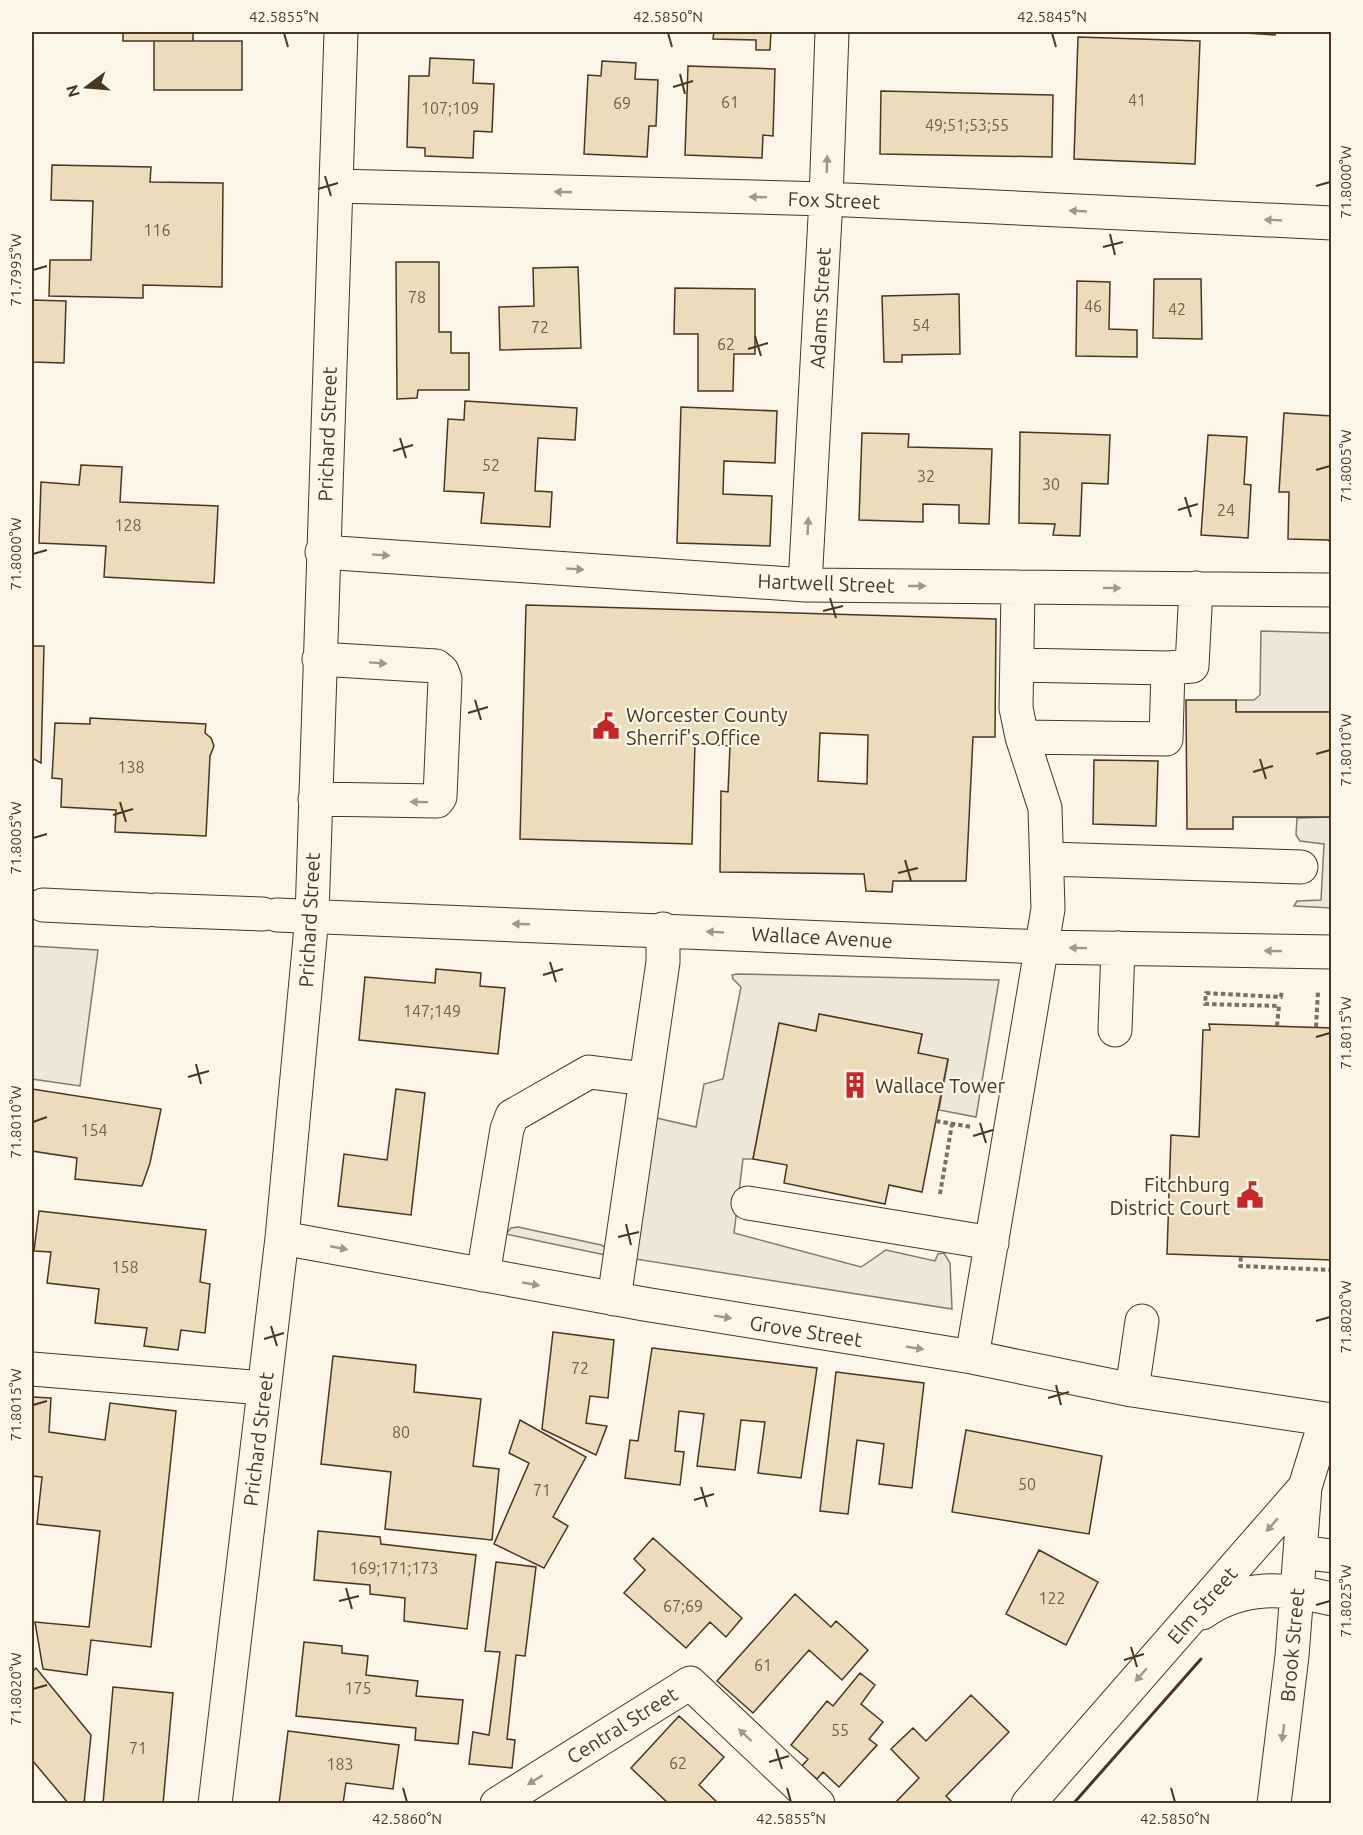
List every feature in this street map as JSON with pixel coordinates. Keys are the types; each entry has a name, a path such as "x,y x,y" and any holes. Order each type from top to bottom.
{"street":[{"name":"Prichard Street","path":"215,1803 282,1238 312,916 322,552 341,32"},
{"name":"Adams Street","path":"805,585 826,199 832,32"},
{"name":"Fox Street","path":"336,186 826,199 1332,223"},
{"name":"Hartwell Street","path":"322,552 805,585 1332,590"},
{"path":"972,1357 1048,909 1045,808 1022,737 1016,708 1018,586"},
{"path":"1017,665 1168,668 1192,666 1196,588"},
{"path":"315,799 437,801 440,797 445,679 442,671 436,666 319,659"},
{"path":"1022,737 1166,739 1168,668"},
{"path":"1048,859 1301,867"},
{"name":"Wallace Avenue","path":"43,905 1043,947 1332,952"},
{"path":"614,1299 663,962 663,930"},
{"path":"1115,1030 1118,948"},
{"path":"483,1275 507,1129 512,1116 589,1072 645,1079"},
{"path":"748,1203 992,1243"},
{"name":"Grove Street","path":"282,1238 614,1299 972,1357 1132,1390 1329,1419"},
{"path":"1132,1390 1142,1321"},
{"path":"32,1369 264,1388"},
{"name":"Elm Street","path":"1028,1803 1305,1486 1329,1419"},
{"name":"Brook Street","path":"1274,1803 1298,1591 1316,1554 1305,1486"},
{"path":"1179,1630 1217,1603 1241,1593 1257,1590 1298,1591 1332,1599"},
{"name":"Central Street","path":"498,1803 690,1683 818,1803"}],"path":[{"path":"1277,1026 1279,1006 1205,1004 1206,993 1281,997 1282,986"},
{"path":"1316,1027 1318,987"},
{"path":"936,1121 978,1129"},
{"path":"933,1233 952,1124"},
{"path":"1241,1257 1240,1266 1332,1270"}],"shaded area":[{"path":"1261,631 1331,633 1330,712 1236,712 1236,700 1254,700 1260,695"},
{"path":"1330,817 1331,908 1294,906 1297,901 1321,900 1324,844 1300,841 1296,835 1297,818"},
{"path":"32,946 98,950 80,1086 32,1079"},
{"path":"732,975 999,980 976,1117 939,1110 948,1060 918,1053 922,1034 820,1014 816,1031 779,1024 753,1159 743,1159 734,1233 861,1267 886,1250 935,1261 938,1254 944,1253 950,1263 952,1309 629,1258 652,1117 696,1127 704,1084 723,1079 741,987 733,979"},
{"path":"518,1227 601,1245 608,1249 610,1256 506,1234 511,1228"}],"building":[{"path":"123,32 193,32 193,41 123,41"},
{"path":"714,32 771,32 770,50 756,50 756,40 713,39"},
{"path":"1229,32 1275,32 1275,35"},
{"path":"1078,37 1200,41 1195,164 1074,159"},
{"path":"154,41 242,41 242,90 154,90"},
{"path":"430,58 474,60 473,83 494,84 492,132 474,131 473,158 425,156 425,148 407,147 409,76 429,76"},
{"path":"602,61 636,63 635,79 658,80 656,126 649,126 647,157 584,154 588,75 601,76"},
{"path":"688,66 775,69 773,136 763,135 762,158 685,155"},
{"path":"881,91 1053,95 1052,157 880,154"},
{"path":"52,165 151,167 150,182 223,183 222,287 143,285 143,298 49,296 50,260 91,260 93,201 51,200"},
{"path":"396,262 439,262 439,332 451,332 451,353 469,353 469,390 418,390 417,398 397,399"},
{"path":"578,267 581,348 500,350 499,307 534,306 533,268"},
{"path":"1154,279 1201,279 1202,339 1153,338"},
{"path":"1077,281 1110,282 1109,329 1137,330 1137,357 1076,356"},
{"path":"675,288 755,289 755,354 734,354 733,391 698,391 698,334 674,334"},
{"path":"959,294 960,354 902,355 902,362 884,362 882,296"},
{"path":"32,300 66,301 64,363 32,362"},
{"path":"465,401 577,408 575,440 538,438 535,491 552,492 550,527 481,523 484,493 444,491 448,419 464,420"},
{"path":"681,407 777,411 775,463 724,461 723,494 772,496 770,546 677,543"},
{"path":"1284,413 1332,416 1332,544 1328,540 1288,539 1289,492 1279,492"},
{"path":"1020,432 1110,435 1108,484 1082,483 1080,536 1053,535 1055,524 1019,523"},
{"path":"862,433 909,434 908,447 992,449 989,524 959,523 959,505 923,504 923,522 859,520"},
{"path":"1208,435 1247,437 1244,484 1251,485 1248,538 1201,535"},
{"path":"81,465 122,467 120,502 218,506 214,583 104,577 106,546 39,543 41,482 79,485"},
{"path":"526,605 996,619 995,737 973,737 966,881 893,881 892,892 866,891 864,874 720,872 721,791 728,792 730,746 695,743 692,844 520,839","holes":["820,733 868,735 867,784 818,781"]},
{"path":"32,646 44,646 41,763 32,758"},
{"path":"1186,700 1236,700 1236,712 1330,712 1332,700 1332,835 1330,817 1233,817 1233,829 1187,829"},
{"path":"90,718 206,724 205,733 211,738 214,746 210,756 206,836 115,832 116,810 61,807 62,779 52,778 55,723 90,724"},
{"path":"1094,760 1158,761 1156,826 1093,824"},
{"path":"436,969 481,973 480,986 505,988 498,1054 359,1040 365,977 435,983"},
{"name":"Wallace Tower","path":"819,1014 922,1034 918,1053 948,1059 922,1192 889,1185 885,1204 784,1183 787,1165 753,1159 779,1023 816,1031"},
{"name":"Fitchburg District Court","path":"1209,1024 1332,1028 1332,1260 1167,1254 1171,1135 1199,1137 1203,1030 1210,1030"},
{"path":"32,1089 161,1109 150,1163 142,1186 75,1179 77,1158 32,1151"},
{"path":"396,1089 425,1093 411,1215 338,1206 344,1154 387,1160"},
{"path":"39,1211 206,1230 200,1282 210,1284 205,1333 181,1330 178,1350 144,1346 147,1328 95,1323 99,1289 47,1283 51,1252 34,1251"},
{"path":"553,1332 614,1340 608,1398 590,1396 586,1423 607,1426 596,1455 542,1429"},
{"path":"652,1348 817,1368 801,1478 758,1473 765,1422 741,1420 735,1470 697,1466 704,1414 679,1411 675,1451 684,1452 680,1485 625,1478 630,1440 638,1441"},
{"path":"333,1356 416,1365 414,1392 481,1399 473,1466 499,1469 492,1540 385,1529 391,1472 321,1464"},
{"path":"836,1372 924,1383 912,1488 879,1484 884,1444 857,1440 848,1514 820,1511"},
{"path":"32,1397 51,1398 49,1432 105,1440 110,1403 176,1411 151,1647 91,1640 87,1675 43,1669 35,1622 89,1627 100,1531 37,1524 42,1477 32,1476"},
{"path":"520,1420 586,1457 553,1517 568,1526 544,1568 494,1544 529,1463 509,1453"},
{"path":"966,1430 1102,1456 1089,1534 952,1512"},
{"path":"318,1531 380,1537 381,1544 476,1555 467,1629 404,1621 405,1598 370,1594 370,1585 314,1580"},
{"path":"653,1538 742,1618 726,1637 710,1622 686,1648 624,1593 645,1570 634,1559"},
{"path":"1039,1550 1098,1582 1066,1645 1006,1614"},
{"path":"496,1562 536,1567 525,1656 516,1655 507,1739 515,1740 512,1768 469,1764 473,1732 489,1735 500,1652 485,1651"},
{"path":"795,1594 831,1627 836,1621 868,1650 842,1680 809,1650 753,1713 717,1681"},
{"path":"304,1642 342,1646 342,1653 368,1656 366,1675 418,1681 416,1696 463,1700 458,1744 415,1740 416,1728 296,1716"},
{"path":"36,1668 91,1735 84,1804 69,1804 32,1760 32,1672"},
{"path":"860,1673 875,1685 861,1704 883,1722 869,1739 877,1745 839,1787 823,1772 817,1779 802,1766 808,1759 791,1745 827,1701 833,1706"},
{"path":"113,1687 173,1693 163,1804 103,1804"},
{"path":"971,1695 1009,1732 946,1796 954,1804 894,1804 919,1778 891,1749 913,1728 926,1741"},
{"path":"679,1716 724,1757 699,1785 719,1804 669,1804 631,1768"},
{"path":"288,1731 399,1745 393,1789 346,1783 343,1804 279,1804"}],"wall":[{"path":"1073,1804 1201,1659"}],"place":[{"name":"Worcester County Sherrif's Office","path":"606,726"},
{"name":"Wallace Tower","path":"855,1085"},
{"name":"Fitchburg District Court","path":"1250,1195"}]}
